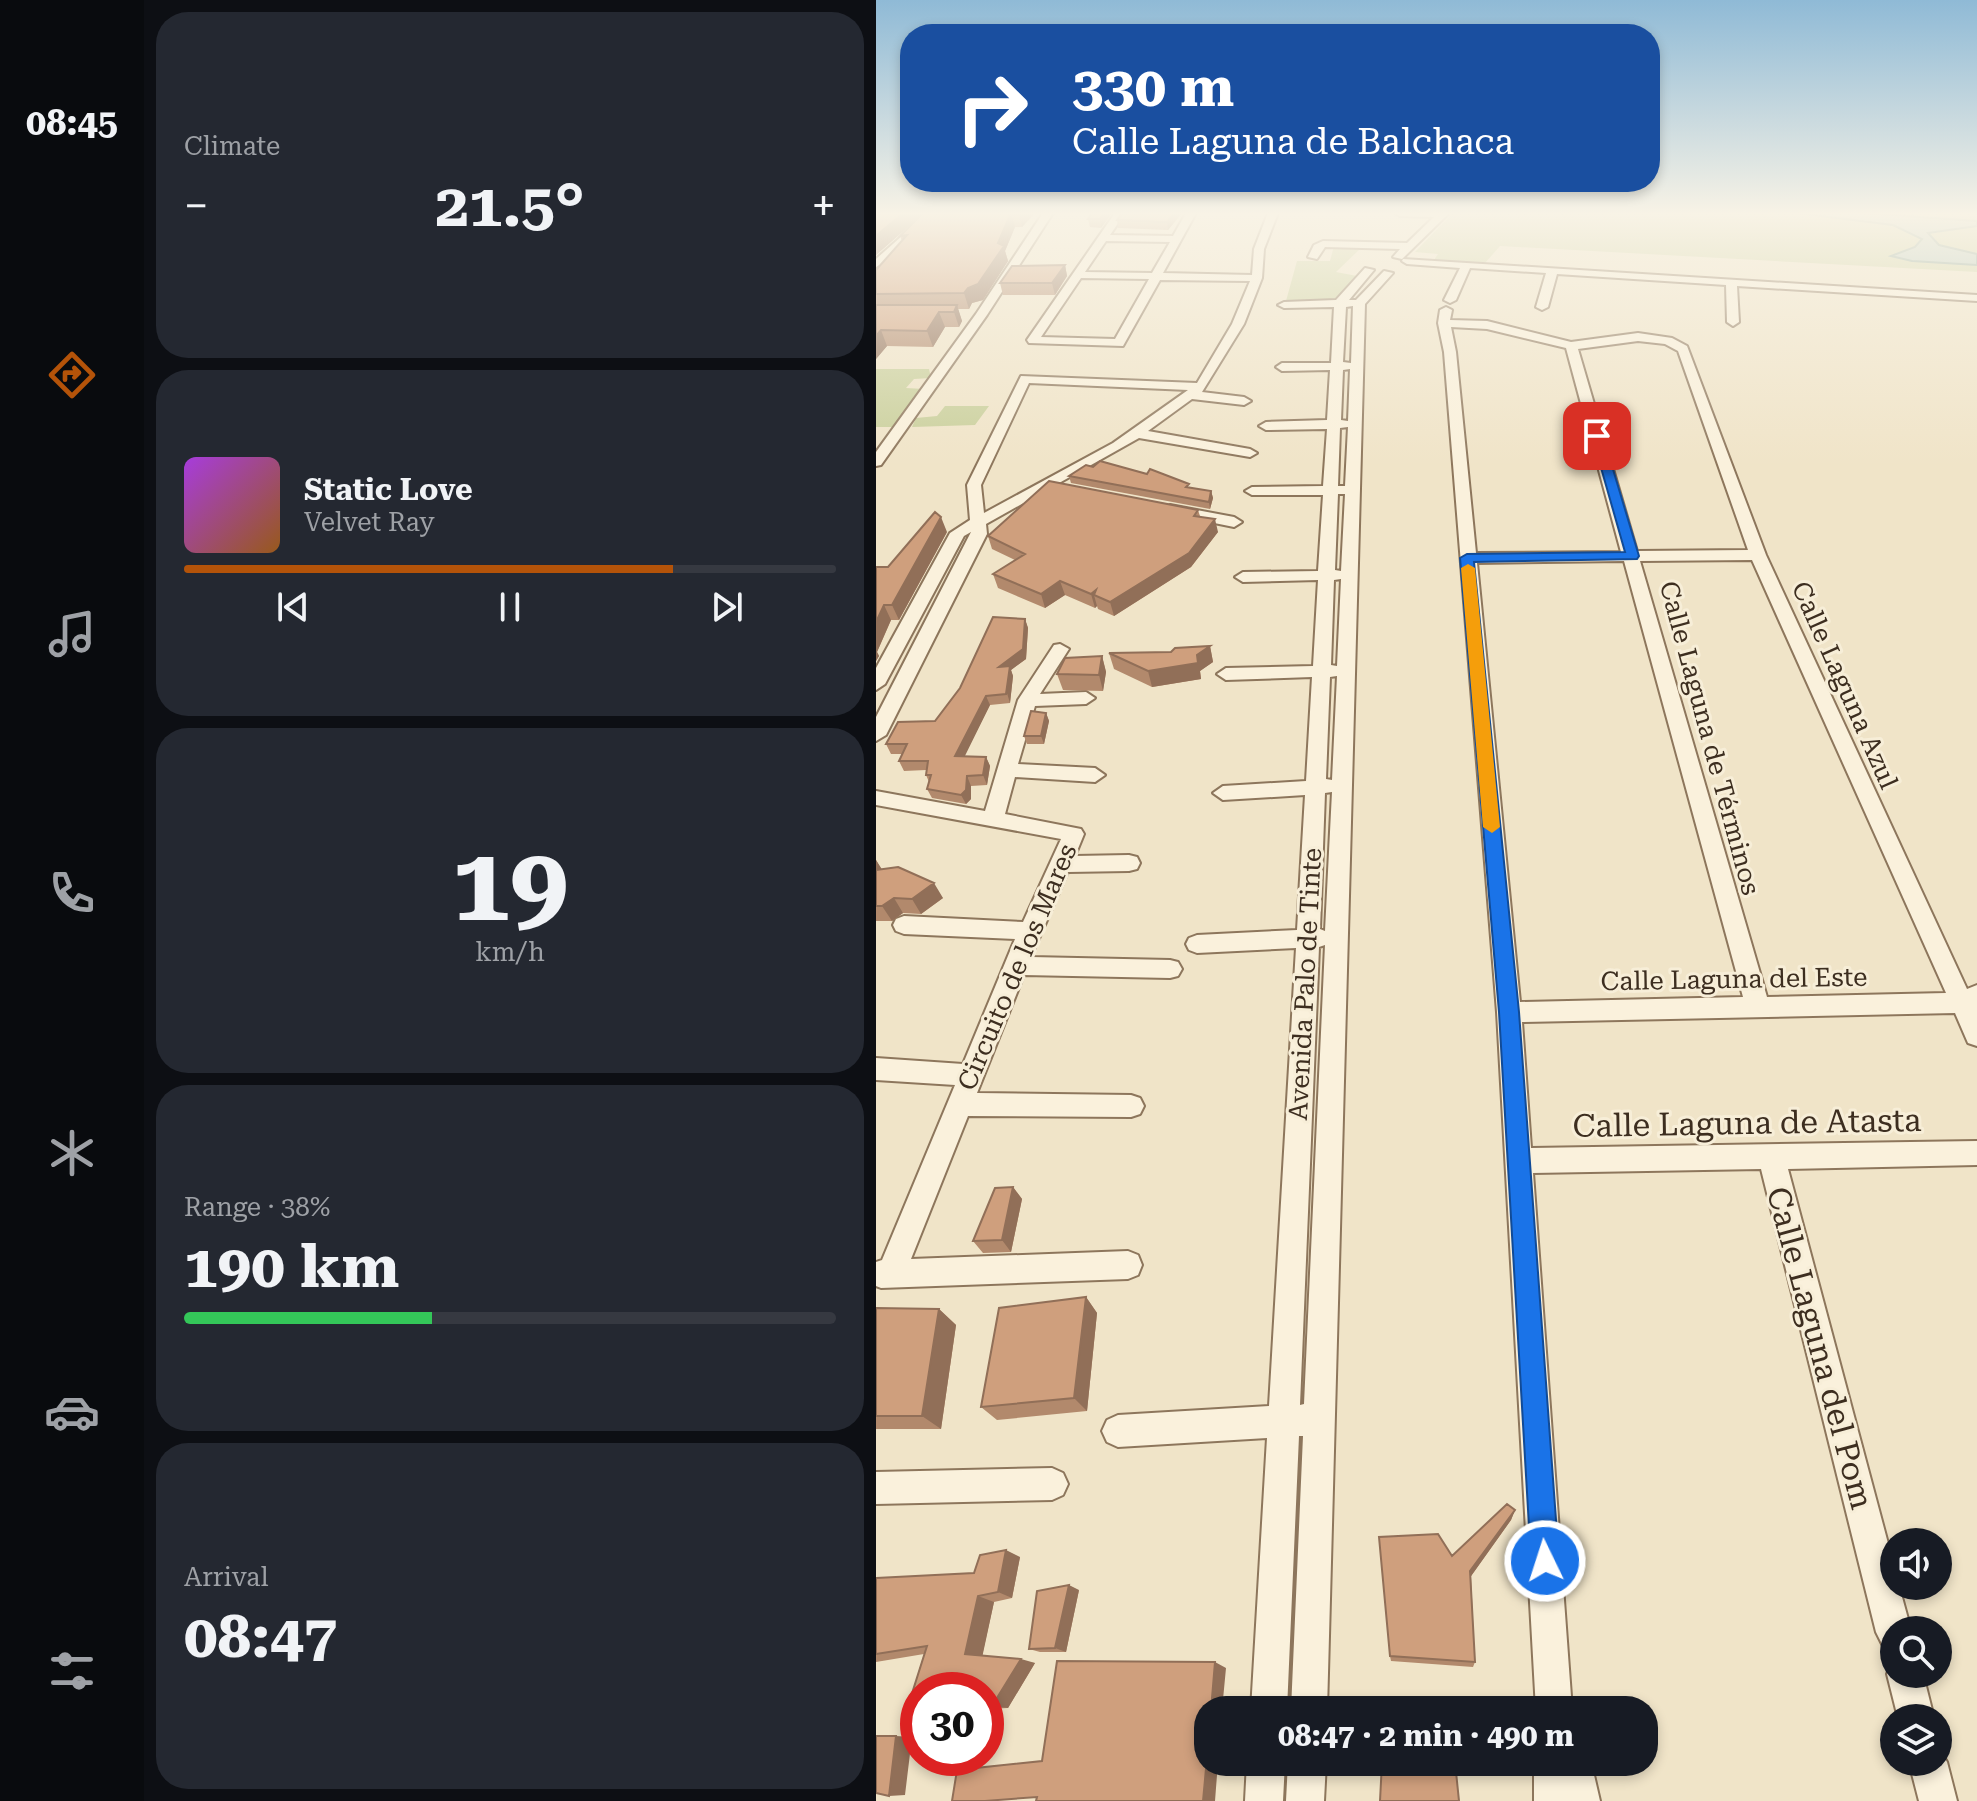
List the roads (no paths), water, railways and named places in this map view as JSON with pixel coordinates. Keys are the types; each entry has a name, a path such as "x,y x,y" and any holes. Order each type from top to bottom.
{"street":[{"path":"876,462 993,297"},
{"path":"1063,297 1033,340 1119,343 1145,297"},
{"path":"879,678 958,533 1135,433 1196,391 1238,324 1249,297"},
{"path":"1284,305 1350,303 1356,297"},
{"path":"1453,297 1447,311 1450,352 1509,1012 1556,1696"},
{"path":"1542,307 1545,297"},
{"path":"1732,297 1733,322"},
{"path":"1867,297 1977,306"},
{"name":"Avenida Palo de Tinte","path":"1270,1696 1321,672 1337,575 1350,303"},
{"path":"1447,311 1487,325 1571,346"},
{"path":"967,315 981,315"},
{"name":"Calle Laguna Azul","path":"1571,346 1638,337 1668,341 1683,349 1758,555 1969,999 1977,1036"},
{"name":"Calle Laguna de Términos","path":"1571,346 1757,1005"},
{"path":"1282,367 1346,366"},
{"path":"876,735 979,534 974,485 1025,379 1196,391 1244,401"},
{"path":"1266,426 1344,424"},
{"path":"1135,433 1250,453"},
{"path":"1043,485 1064,489"},
{"path":"1252,491 1341,490"},
{"path":"1152,506 1234,522"},
{"path":"1467,558 1758,555"},
{"path":"1243,577 1337,575"},
{"name":"Avenida Palo de Tinte","path":"1310,1696 1346,670 1337,575"},
{"path":"930,586 952,586"},
{"path":"993,819 1027,700 1060,649"},
{"path":"1226,674 1346,670"},
{"path":"879,678 909,672"},
{"path":"1027,700 1086,698"},
{"path":"1005,770 1095,775"},
{"path":"1223,793 1342,785"},
{"name":"Circuito de los Mares","path":"876,798 1074,834 883,1274"},
{"path":"1059,864 1129,863"},
{"path":"904,925 1030,931"},
{"path":"1197,944 1337,938"},
{"path":"1016,966 1170,969"},
{"name":"Calle Laguna del Este","path":"1509,1012 1969,999"},
{"path":"876,1069 970,1075"},
{"path":"959,1104 1131,1106"},
{"path":"1297,1145 1330,1143"},
{"name":"Calle Laguna de Atasta","path":"1518,1161 1977,1153"},
{"name":"Calle Laguna del Pom","path":"1771,1156 1890,1616"},
{"path":"883,1274 1128,1265"},
{"path":"1118,1431 1320,1419"},
{"path":"876,1488 1052,1484"},
{"path":"1264,1801 1265,1776"},
{"path":"1305,1801 1306,1776"},
{"path":"1553,1776 1553,1801"},
{"path":"1575,1776 1581,1801"},
{"path":"1932,1776 1938,1801"}]}
